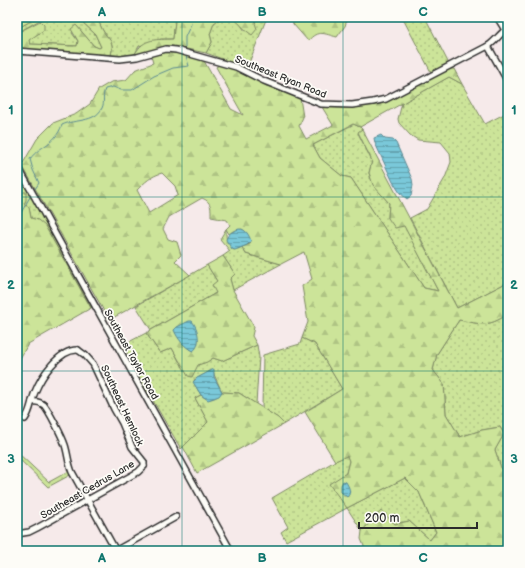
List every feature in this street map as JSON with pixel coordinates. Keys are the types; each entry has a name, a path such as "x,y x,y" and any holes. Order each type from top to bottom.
{"street":[{"path":"496,17 506,29"},
{"name":"Southeast Ryan Road","path":"17,50 120,59 137,57 166,49 176,50 236,67 264,81 321,104 352,105 386,99 488,46 494,42 506,29"},
{"path":"488,46 508,82"},
{"name":"Southeast Taylor Road","path":"17,165 231,551"},
{"name":"Southeast Hemlock","path":"32,402 35,392 53,362 78,347 93,364 132,447 144,462 146,467"},
{"path":"25,419 32,402 38,401 44,405 65,446 69,464 115,551 176,517"},
{"name":"Southeast Cedrus Lane","path":"17,534 30,532 146,467"}],"green space":[{"path":"17,17 38,17 20,27 17,22"},
{"path":"38,17 45,17 17,33 17,22 20,27"},
{"path":"47,17 77,17 95,34 101,47 99,48 94,46 76,25 72,33 78,41 77,46 30,44 28,40 44,25 40,21"},
{"path":"77,17 96,17 110,40 112,46 111,55 17,49 17,33 40,21 44,25 44,30 29,40 30,44 77,46 78,41 71,29 76,25 94,46 99,48 101,47 95,34"},
{"path":"96,17 172,17 175,21 173,39 161,39 139,46 135,54 124,56 111,55 112,46 110,40"},
{"path":"172,17 228,17 221,18 214,23 210,34 212,42 206,53 172,46 135,54 142,45 151,40 173,39 175,21"},
{"path":"232,17 239,22 245,31 255,23 257,17 267,17 247,68 206,53 212,42 210,34 214,23 221,18"},
{"path":"232,17 257,17 255,23 257,29 252,35"},
{"path":"292,17 348,17 345,26 337,37 321,33 315,35 308,41 293,24"},
{"path":"402,17 425,17 449,64 431,72"},
{"path":"168,52 204,61 231,109 243,115 216,67 219,65 239,71 300,98 303,117 299,126 306,139 333,125 322,107 345,108 381,103 450,69 454,69 462,84 449,77 360,127 353,124 313,145 320,158 342,176 351,178 424,288 438,291 404,226 395,228 388,218 389,203 373,185 369,173 372,161 358,132 362,129 457,308 508,282 508,314 495,321 484,324 459,320 437,354 433,370 444,384 446,414 460,437 482,430 500,427 504,434 495,450 508,488 508,551 366,551 361,539 362,531 381,511 395,524 409,521 430,540 436,532 419,492 405,478 347,508 329,484 346,473 349,461 347,456 335,461 305,412 342,389 315,344 302,338 308,322 302,286 312,279 304,252 281,264 246,254 242,247 250,244 251,241 245,231 242,229 233,231 229,234 226,229 230,225 227,220 211,217 211,208 209,203 202,198 169,217 163,229 168,239 177,242 181,255 175,261 190,275 109,320 22,165 37,139 53,123 76,114 90,104 99,89 111,82 126,80 135,70 153,63 151,56","holes":["162,173 175,186 178,195 149,213 137,190 151,178"]},
{"path":"449,77 462,84 485,124 508,112 508,282 457,308 410,218 427,209 445,178 451,162 450,153 441,142 418,140 410,135 399,123 398,119 402,103"},
{"path":"354,124 362,129 358,133 372,161 369,173 373,184 389,203 388,218 404,225 438,291 424,288 351,178 342,176 320,158 313,145"},
{"path":"17,171 94,306 91,308 45,226 31,218 30,212 24,204 23,192 17,200"},
{"path":"23,192 26,192 26,200 24,204 29,207 31,218 38,220 45,226 91,308 28,344 17,364 17,200"},
{"path":"226,229 227,240 231,246 238,249 242,247 246,254 281,264 233,290 230,279 235,274 223,256 230,251 220,239"},
{"path":"223,256 235,274 230,279 233,290 254,327 252,336 257,345 222,361 213,358 198,365 192,377 188,376 172,348 160,353 146,333 216,293 212,285 217,281 207,265","holes":["177,327 198,339 197,345 193,351 189,349 174,330"]},
{"path":"207,265 217,281 216,293 151,330 136,306"},
{"path":"508,314 508,418 505,420 508,428 508,488 495,450 504,434 500,427 482,430 460,437 446,414 444,384 433,370 437,354 459,320 484,324 495,321"},
{"path":"146,333 160,353 172,348 179,361 193,364 204,363 213,358 222,361 257,345 259,357 256,404 239,393 222,392 212,370 194,380 195,385 201,395 195,398 208,422 181,449 141,380 123,345"},
{"path":"302,338 315,344 342,389 284,424 278,418 262,408 263,355 300,344"},
{"path":"222,392 239,393 278,418 284,424 197,473 183,447 208,422 195,398 201,395 212,399"},
{"path":"17,452 49,482 69,471 72,474 48,487 17,457"},
{"path":"347,455 349,461 346,473 347,508 286,541 281,532 288,527 272,498"},
{"path":"405,478 419,492 436,532 430,540 409,521 395,524 381,511 362,531 347,508"}],"water":[{"path":"381,135 385,139 393,140 396,143 412,179 413,185 411,196 407,199 400,193 393,182 375,143 374,138"},
{"path":"239,229 245,231 251,241 247,245 235,250 232,249 226,240 231,233"},
{"path":"189,321 192,321 194,324 198,336 196,348 193,351 187,348 174,330"},
{"path":"214,369 214,377 222,392 219,396 208,400 201,395 193,382 197,378"},
{"path":"343,481 346,482 350,490 347,497 341,492 341,485"}],"waterway":[{"path":"185,50 185,37 191,24 190,17"},
{"path":"35,189 39,183 30,159 55,137 62,125 84,120 99,113 103,106 105,89 113,87 121,90 132,90 154,76 173,68 189,66 186,56"},
{"path":"17,220 31,195"}]}
